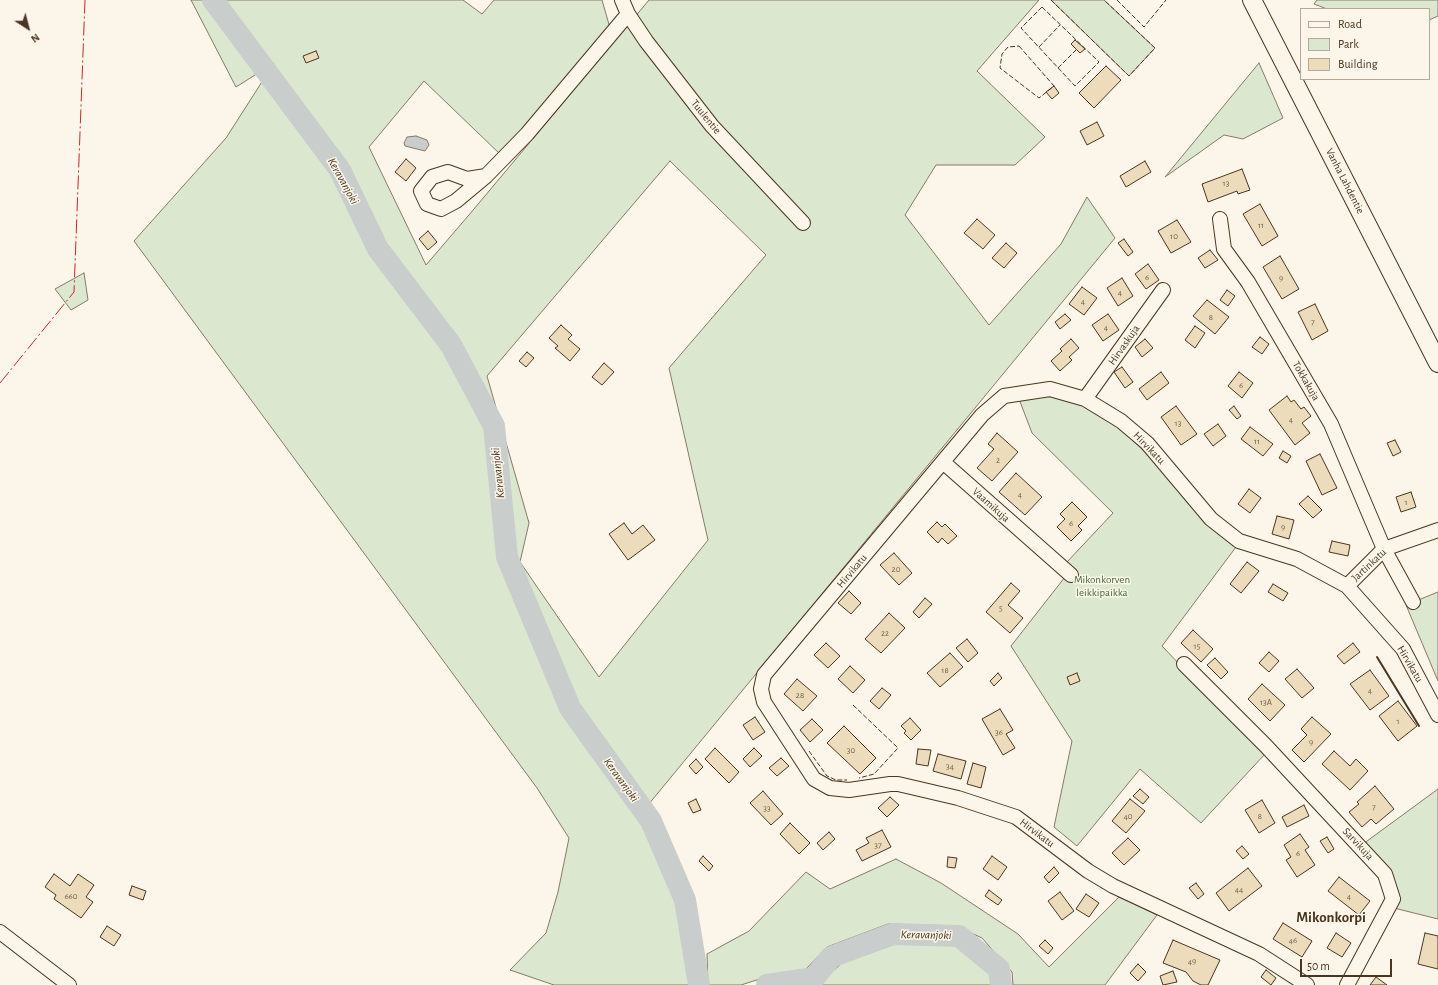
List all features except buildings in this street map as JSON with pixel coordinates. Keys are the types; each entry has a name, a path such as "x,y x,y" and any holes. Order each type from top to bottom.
{"main road":[{"name":"Vanha Lahdentie","path":"1252,0 1438,362"}],"street":[{"name":"Tuulentie","path":"622,0 628,14 712,126 804,223"},
{"path":"486,176 527,134 628,14"},
{"name":"Tokkakuja","path":"1220,219 1224,249 1248,282 1331,424 1384,549 1413,602"},
{"name":"Hirvaskuja","path":"1085,399 1163,290"},
{"name":"Hirvikatu","path":"1307,985 1259,954 1113,886 1088,871 1016,818 958,798 898,784 849,790 830,788 814,779 764,702 761,689 764,675 982,415 1004,396 1050,389 1085,399 1121,421 1147,443 1211,519 1239,540 1297,559 1347,586 1403,649 1438,715"},
{"name":"Vaamikuja","path":"943,462 1071,575"},
{"name":"Jartinkatu","path":"1347,586 1384,549 1438,530"},
{"name":"Sarvikuja","path":"1184,664 1244,724 1385,874 1393,899 1347,985"},
{"path":"0,932 68,985"}],"green space":[{"path":"191,0 463,0 482,14 494,0 602,0 610,28 502,156 424,81 369,147 426,265 649,0 1039,0 977,71 1045,137 1015,165 936,165 905,215 989,325 1061,244 1087,197 1115,238 639,816 675,900 690,985 554,985 510,970 546,933 558,892 569,838 537,788 134,241 226,138 274,63 236,87","holes":["670,161 766,255 669,368 708,540 599,677 520,562 529,523 487,376"]},
{"path":"1051,0 1104,0 1155,48 1129,76"},
{"path":"1317,0 1438,0 1438,16 1430,20 1430,8 1324,8 1314,4"},
{"path":"1259,63 1283,118 1243,139 1224,135 1165,177"},
{"path":"84,273 88,300 71,310 55,289"},
{"name":"Mikonkorven leikkipaikka","path":"1049,396 1084,405 1119,427 1155,462 1236,547 1162,646 1265,754 1201,823 1140,769 1077,846 1054,827 1072,741 1011,646 1065,577 1066,563 1113,513 1032,433 1019,399"},
{"path":"1438,592 1438,681 1406,605"},
{"path":"1438,789 1438,919 1394,908 1363,844"},
{"path":"896,859 941,883 1018,934 1049,967 1119,897 1157,915 1105,985 1013,985 1012,972 982,938 956,926 888,924 827,947 806,969 766,977 741,985 708,985 707,954 749,931 806,872 830,889"},
{"path":"895,944 955,944 990,972 991,985 817,985 842,963"}],"shaded area":[{"path":"416,136 427,140 429,145 425,151 405,146 404,143 407,137"}],"waterway":[{"name":"Keravanjoki","path":"213,0 340,170 378,249 451,345 494,426 507,557 570,708 651,821 685,900 699,985"},
{"name":"Keravanjoki","path":"767,985 814,978 831,957 892,934 959,936 999,969 1001,985"}],"fence":[{"path":"1051,0 1129,76 1155,48 1104,0"},
{"path":"1117,0 1144,27 1166,0"},
{"path":"1042,7 1099,62 1075,86 1021,28 1042,7"},
{"path":"1039,47 1060,25"},
{"path":"1019,46 1054,86 1039,98 1000,68 1002,54 1008,47 1019,46"},
{"path":"1058,68 1077,49"},
{"path":"853,705 898,748 874,774 859,778"},
{"path":"809,751 827,776 836,780 847,780"}],"wall":[{"path":"1377,657 1419,726"}],"power":[{"path":"0,383 74,292 85,0"}],"district":[{"name":"Mikonkorpi","path":"1331,917"}]}
